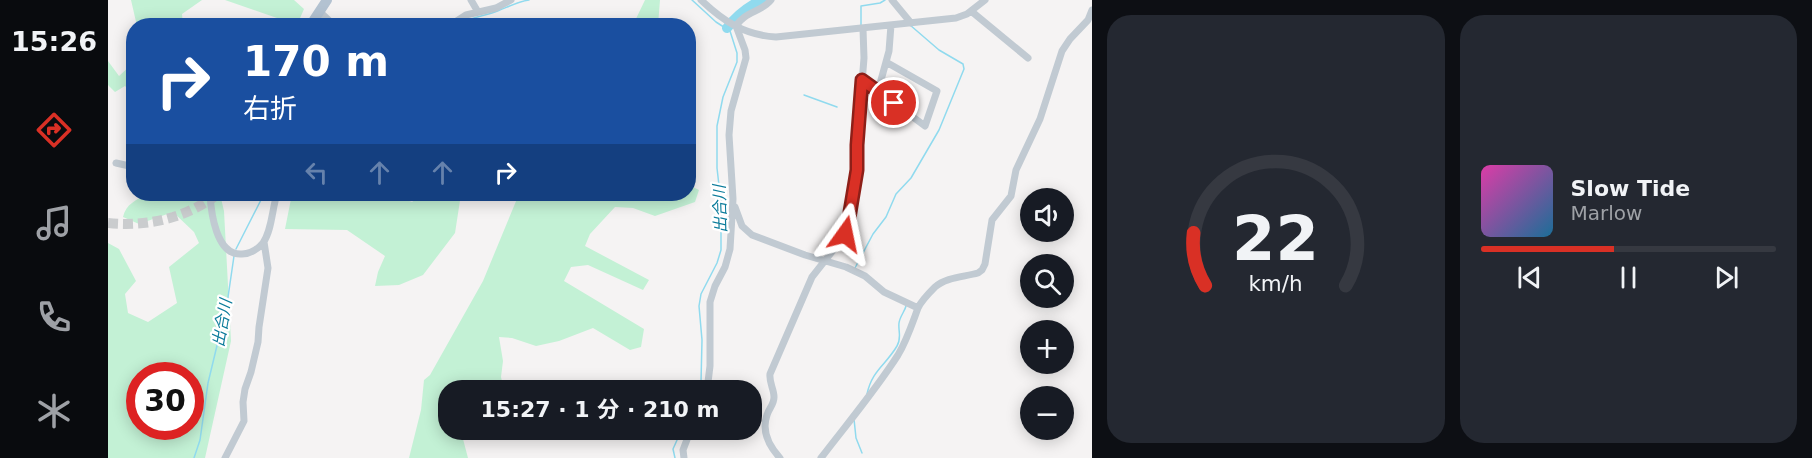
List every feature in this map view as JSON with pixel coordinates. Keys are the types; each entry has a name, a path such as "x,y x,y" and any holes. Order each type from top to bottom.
{"main road":[{"path":"315,18 327,0"}],"street":[{"path":"471,0 478,12"},
{"path":"461,18 496,8 511,0"},
{"path":"700,0 717,16 736,26 752,33 776,38 956,18 971,11 985,0"},
{"path":"736,26 745,16 768,4 771,0"},
{"path":"892,0 911,23"},
{"path":"821,458 900,352 924,299 940,283 982,270 992,220 1011,196 1017,170 1040,118 1062,51 1088,20 1092,10"},
{"path":"319,11 326,18"},
{"path":"971,11 1028,58"},
{"path":"878,91 890,46 891,25"},
{"path":"708,380 710,302 729,256 733,199 730,125 735,96 746,58 736,26"},
{"path":"780,458 766,440 766,416 774,399 769,380 770,374 812,277 842,239 847,229 857,170 863,28"},
{"path":"862,80 925,126 937,91 886,62"},
{"path":"116,163 126,165"},
{"path":"733,199 738,218 747,232 790,250 835,262 858,273 884,292 918,308"},
{"path":"211,201 217,232 231,251 237,254 248,253 264,242"},
{"path":"225,458 244,421 244,389 251,372 258,342 268,268 264,242 275,201"},
{"path":"684,458 683,450 687,440"}],"green space":[{"path":"131,0 202,0 182,14 182,18 135,18"},
{"path":"225,0 294,0 304,9 300,18 277,18"},
{"path":"645,0 660,0 659,18 636,18"},
{"path":"108,61 119,76 126,70 126,87 115,92 108,85"},
{"path":"134,201 222,201 231,341 205,458 108,458 108,243 119,249 136,281 125,294 128,313 148,322 177,303 169,267 199,243 194,232 173,212 139,224 123,217"},
{"path":"291,201 460,201 455,233 423,275 399,285 375,286 385,256 347,230 285,229"},
{"path":"516,201 695,201 655,216 633,208 615,207 590,234 585,246 649,280 643,290 588,265 571,267 564,281 644,329 641,347 630,350 593,328 559,341 536,346 512,338 499,337 503,361 502,380 438,380 438,440 463,440 468,458 409,458 421,410 424,380 430,375 483,281"}],"waterway":[{"name":"出合川","path":"473,18 529,0"},
{"name":"出合川","path":"692,0 716,22 730,31 737,53 737,62 723,97 717,126 721,250 701,294 699,306 702,340 701,380"},
{"name":"出合川","path":"727,28 743,12 762,0"},
{"path":"861,25 861,6 885,0"},
{"path":"855,268 873,234 886,217 896,194 911,178 939,130 964,69 963,64 939,50 910,25"},
{"path":"804,95 837,107"},
{"path":"854,100 858,95"},
{"name":"出合川","path":"236,249 260,201"},
{"name":"出合川","path":"194,458 200,440 208,383 227,304 234,256"},
{"path":"867,394 872,379 893,353 898,343 900,318 906,306"},
{"path":"854,419 856,438 862,453"},
{"name":"出合川","path":"675,458 673,449 677,440"}],"tunnel":[{"path":"108,223 138,224 166,219 180,215 208,201"}],"route":[{"path":"845,234 857,170 862,80 894,103"}]}
